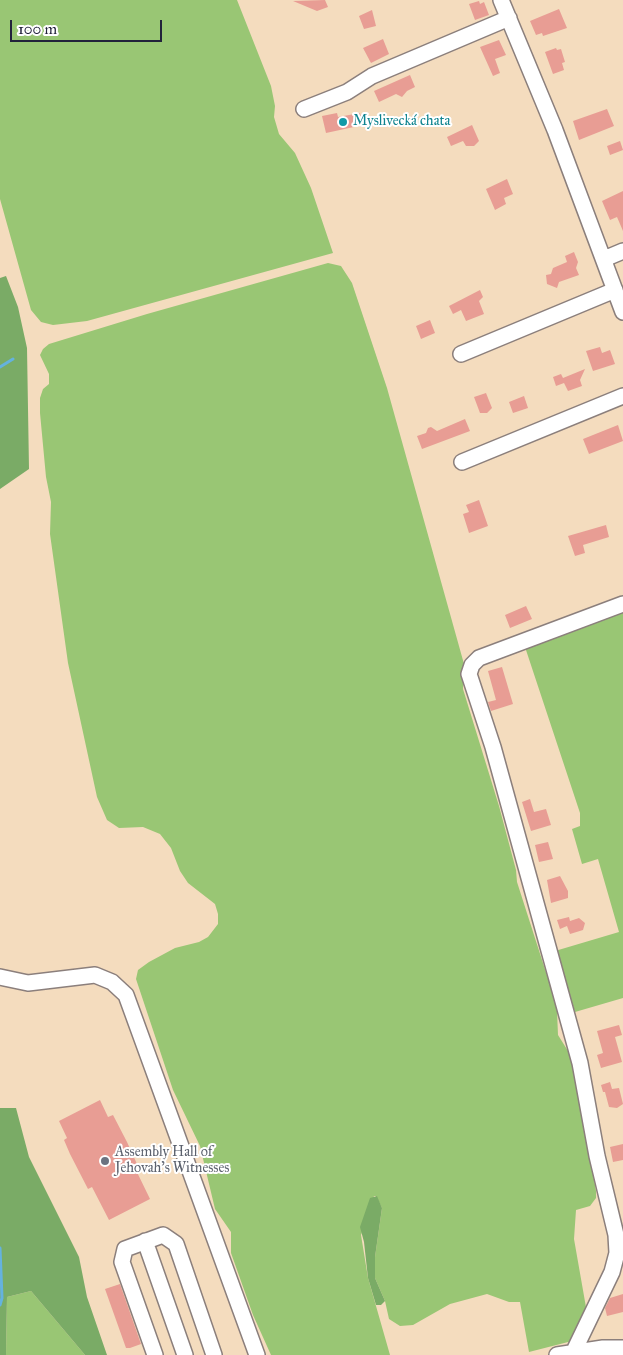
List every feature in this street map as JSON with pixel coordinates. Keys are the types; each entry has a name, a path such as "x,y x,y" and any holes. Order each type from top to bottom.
{"street":[{"path":"501,0 555,130 623,312"},
{"path":"304,109 348,92 372,76 509,18"},
{"path":"604,259 623,251"},
{"path":"462,354 615,290"},
{"path":"462,462 623,396"},
{"path":"574,1351 612,1272 617,1253 616,1235 597,1156 580,1063 498,766 469,674 472,665 479,658 623,604"},
{"path":"0,977 28,984 95,975 112,982 126,995 257,1355"},
{"path":"155,1355 122,1262 125,1249 163,1235 176,1244 214,1355"},
{"path":"145,1241 185,1355"},
{"path":"557,1355 574,1351 623,1348"}],"green space":[{"path":"0,0 237,0 271,86 275,106 274,117 279,134 295,153 311,188 333,253 87,321 53,325 41,322 31,310 0,199"},
{"path":"328,263 341,266 352,283 387,388 464,664 463,689 499,806 516,870 517,882 551,988 557,1011 558,1035 568,1051 578,1085 596,1191 596,1198 590,1206 576,1210 574,1239 587,1313 572,1341 529,1352 520,1302 509,1302 487,1294 450,1304 413,1325 400,1326 389,1319 385,1301 375,1278 375,1257 382,1208 376,1196 374,1196 361,1235 368,1278 390,1355 271,1355 253,1315 231,1253 231,1232 215,1209 200,1146 173,1090 136,979 138,970 149,962 175,948 199,942 208,937 218,924 218,914 215,904 188,883 180,871 171,848 160,834 143,827 119,828 107,820 97,797 68,663 50,534 51,502 46,477 40,413 40,398 43,389 49,384 49,374 40,355 43,349 49,344 147,314"},
{"path":"6,276 18,307 27,348 29,469 0,489 0,278"},
{"path":"623,610 623,998 575,1012 555,951 619,932 598,859 582,864 572,829 580,826 580,813 525,647"},
{"path":"0,1108 16,1108 29,1157 79,1257 87,1297 107,1355 85,1355 31,1291 7,1297 6,1355 0,1355"},
{"path":"377,1196 382,1208 375,1257 375,1278 385,1301 381,1305 376,1305 368,1278 364,1242 360,1227 370,1198"},
{"path":"31,1291 85,1355 6,1355 7,1297"}],"building":[{"path":"325,0 328,7 317,11 293,1"},
{"path":"479,1 480,4 484,2 489,15 475,20 469,4"},
{"path":"559,9 567,28 543,36 542,33 536,35 530,21"},
{"path":"372,10 376,26 364,29 359,16"},
{"path":"383,39 389,54 371,63 363,48"},
{"path":"499,40 506,55 495,59 500,73 493,76 480,47"},
{"path":"556,48 557,50 561,49 565,62 562,63 564,70 553,74 545,52"},
{"path":"410,75 415,87 407,91 402,97 396,94 379,102 374,91"},
{"path":"607,109 614,126 579,140 573,121"},
{"name":"Myslivecká chata","path":"337,113 338,117 360,113 363,125 326,133 322,116"},
{"path":"472,125 479,141 474,146 466,146 463,141 451,146 447,137"},
{"path":"620,141 623,150 610,155 607,146"},
{"path":"507,179 513,194 504,198 506,204 495,210 486,189"},
{"path":"623,191 623,231 617,217 610,220 602,201"},
{"path":"574,252 578,262 576,268 579,275 559,282 557,288 547,284 546,275 551,274 553,268 567,262 565,256"},
{"path":"480,290 483,297 479,301 484,314 466,321 461,310 453,314 449,306"},
{"path":"430,320 435,333 421,339 416,326"},
{"path":"600,347 602,353 610,350 615,364 593,371 586,351"},
{"path":"585,369 580,380 582,386 568,391 564,383 556,386 553,377 561,374 563,378"},
{"path":"486,393 492,408 487,413 480,413 474,397"},
{"path":"524,396 528,408 513,413 509,402"},
{"path":"465,419 470,431 422,449 417,436 426,433 428,428 431,427 437,431"},
{"path":"618,425 623,441 589,454 583,439"},
{"path":"479,500 488,526 469,533 463,514 469,512 466,505"},
{"path":"606,525 609,537 583,545 585,553 575,556 568,536"},
{"path":"526,606 532,619 510,628 505,615"},
{"path":"502,667 513,704 491,711 488,702 496,700 488,671"},
{"path":"530,799 534,812 546,809 551,825 531,831 522,802"},
{"path":"548,842 553,859 539,862 535,845"},
{"path":"560,876 568,891 568,898 551,903 547,880"},
{"path":"569,917 570,921 579,918 585,923 583,930 570,934 567,926 560,929 557,920"},
{"path":"619,1025 622,1035 615,1037 622,1062 601,1068 597,1055 603,1053 597,1031"},
{"path":"610,1082 612,1089 619,1088 623,1104 617,1108 609,1107 601,1085"},
{"path":"100,1100 108,1117 113,1115 127,1142 137,1164 134,1166 150,1199 109,1220 92,1187 88,1189 70,1154 64,1140 67,1138 59,1121"},
{"path":"623,1144 623,1160 613,1162 610,1147"},
{"path":"120,1284 141,1344 130,1348 126,1348 105,1289"},
{"path":"623,1294 623,1312 607,1316 605,1308 610,1298"}],"waterway":[{"path":"0,367 13,359"},
{"path":"0,1248 2,1298 0,1305"}],"place":[{"name":"Myslivecká chata","path":"343,122"},
{"name":"Assembly Hall of Jehovah's Witnesses","path":"105,1161"}]}
